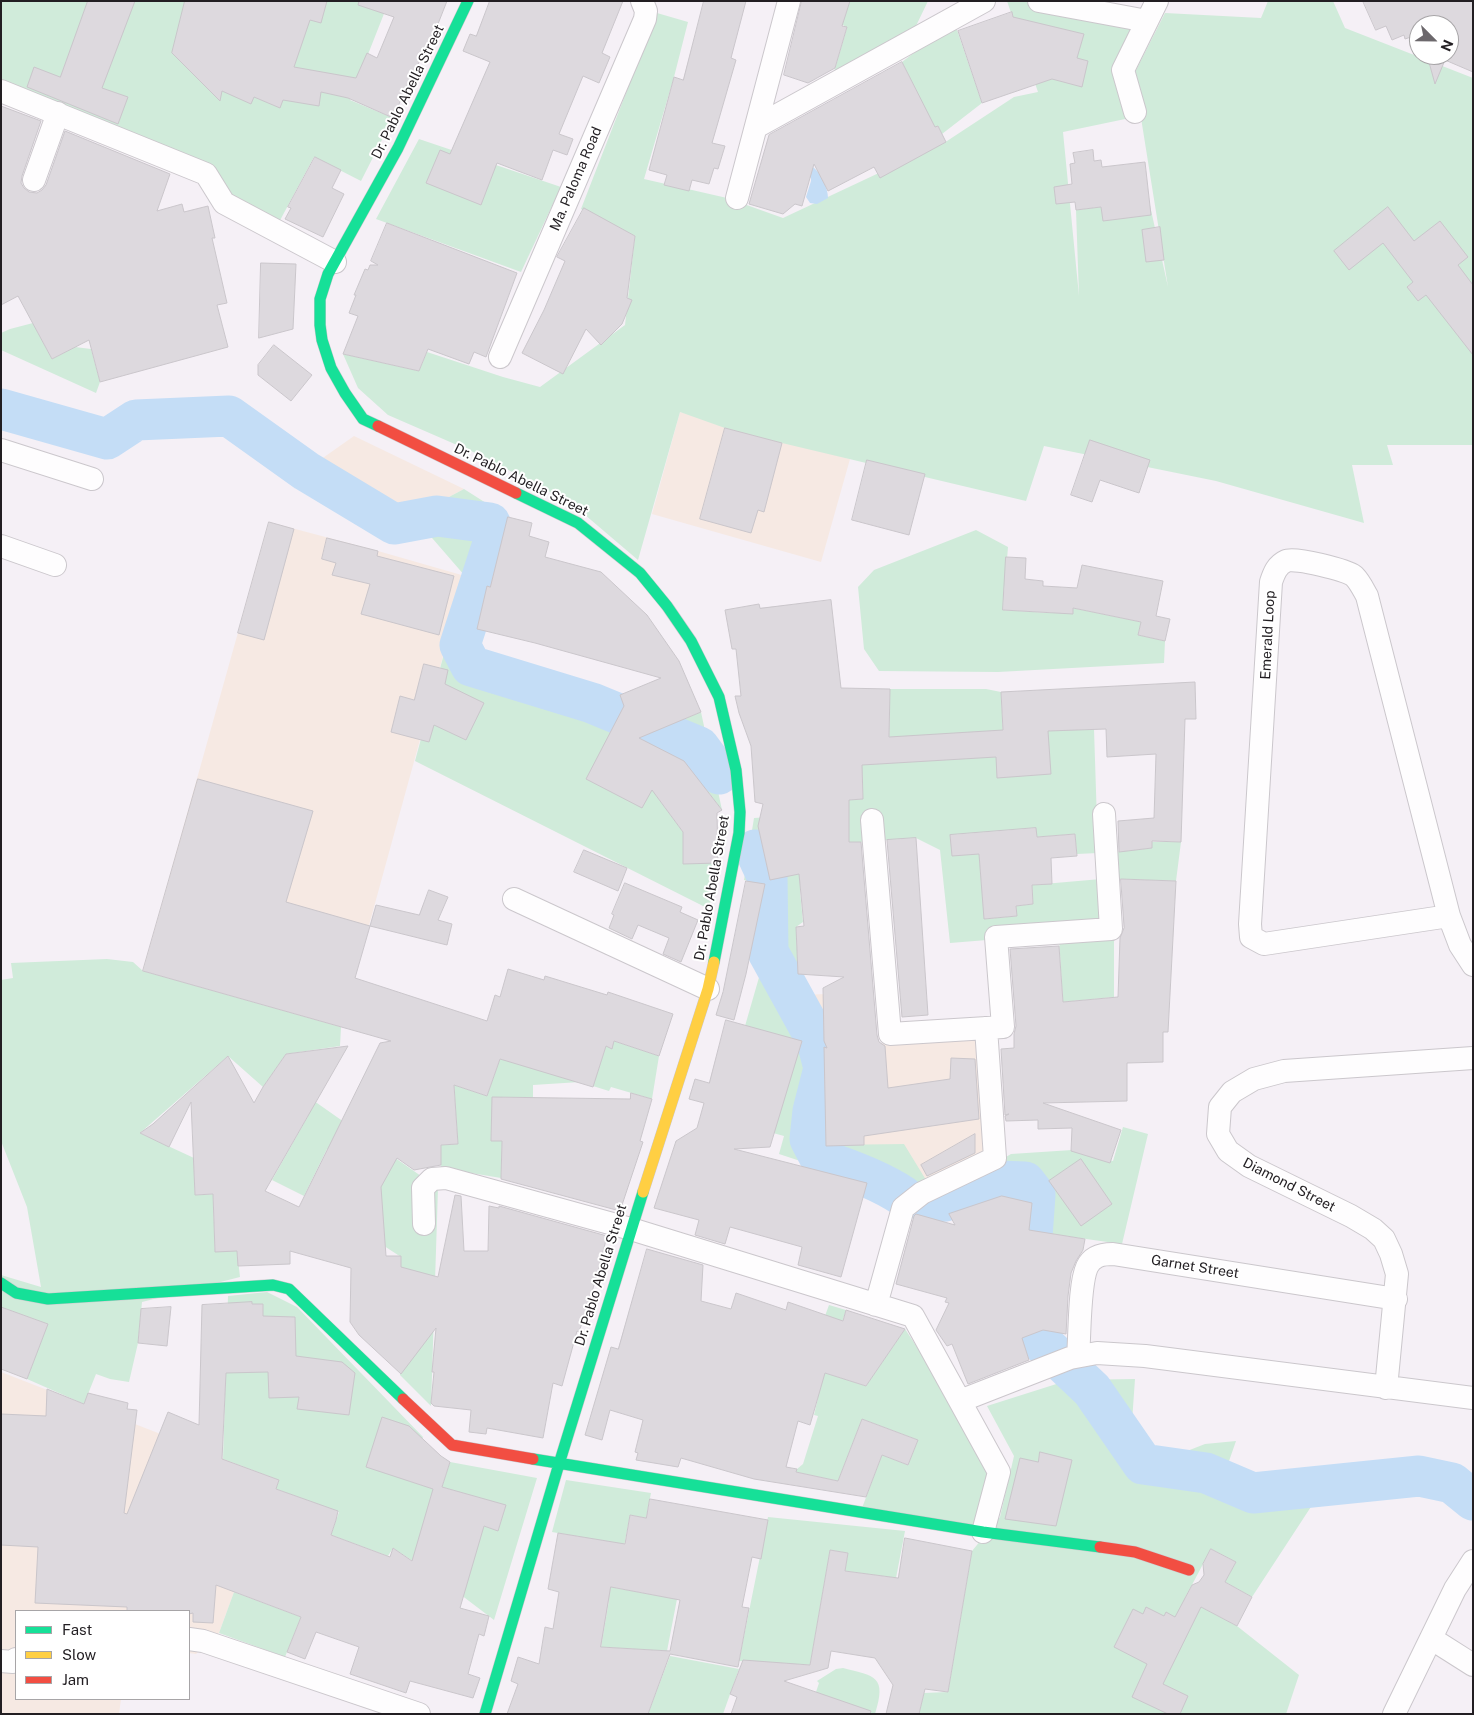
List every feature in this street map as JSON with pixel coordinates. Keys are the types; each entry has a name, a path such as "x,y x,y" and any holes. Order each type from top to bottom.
{"street":[{"name":"Dr. Pablo Abella Street","path":"468,1 429,86 386,171 323,286 319,308 327,362 342,390 363,419 578,523 640,573 667,606 686,634 719,697 736,770 740,812 739,833 726,906 708,990 631,1229 485,1714"},
{"name":"Ma. Paloma Road","path":"500,356 645,19 646,11 642,1"},
{"path":"737,198 790,1"},
{"path":"756,127 984,1"},
{"path":"1039,1 1152,11 1124,70 1136,112"},
{"path":"1,91 206,174 224,203 335,262"},
{"path":"34,180 58,113"},
{"path":"1,450 92,479"},
{"path":"1,546 55,564"},
{"name":"Emerald Loop","path":"1449,916 1264,944 1251,937 1250,924 1271,582 1274,571 1280,564 1288,560 1308,562 1352,575 1367,596 1449,916 1460,945 1473,965"},
{"path":"872,820 890,1034 1003,1027 996,937 1111,930 1104,814"},
{"path":"514,899 708,990"},
{"path":"876,1305 903,1208 922,1193 995,1158 986,1028"},
{"name":"Diamond Street","path":"1386,1388 1397,1274 1384,1239 1373,1229 1351,1216 1249,1166 1228,1152 1218,1134 1220,1107 1232,1092 1254,1079 1284,1071 1473,1058"},
{"path":"424,1224 423,1188 432,1179 446,1178 631,1229 913,1316 999,1472 983,1532"},
{"name":"Garnet Street","path":"1067,1359 1087,1266 1102,1254 1113,1254 1396,1299"},
{"path":"1,1283 6,1289 15,1293 48,1299 273,1285 290,1289 452,1445 983,1532 1135,1552 1189,1570"},
{"path":"960,1401 1067,1359 1097,1353 1118,1353 1473,1398"},
{"path":"1394,1714 1455,1589 1473,1560"},
{"path":"190,1639 203,1640 419,1714"},
{"path":"1432,1639 1473,1665"},
{"path":"1,1661 13,1662 15,1660"}],"shaded area":[{"path":"680,412 850,459 821,562 652,514"},
{"path":"354,436 464,489 413,516 332,480 310,467"},
{"path":"269,522 465,576 341,1027 143,971"},
{"path":"874,992 873,1040 884,1044 978,1035 984,1158 909,1194 824,1148 823,1037 801,995"},
{"path":"1,1372 279,1480 238,1593 234,1592 219,1633 196,1654 190,1653 190,1610 15,1610 15,1700 121,1700 119,1714 1,1714"}],"green space":[{"path":"1,1 389,1 350,100 393,118 361,181 314,157 270,239 209,202 206,182 1,103"},
{"path":"850,1 928,1 915,28 834,72 847,28 842,24"},
{"path":"1007,1 1028,1 1133,22 1130,118 1063,132 1079,296 1076,210 1149,201 1168,287 1134,74 1165,13 1261,18 1268,1 1333,1 1345,28 1409,53 1409,65 1440,65 1473,78 1473,445 1387,445 1393,465 1352,465 1364,523 1216,481 1044,446 1026,501 782,443 725,428 680,412 638,560 571,503 480,455 388,415 358,388 343,354 419,371 427,352 540,387 625,325 635,236 581,209 657,13 688,22 644,179 727,198 783,218 947,141 1014,97 1038,92"},
{"path":"950,25 957,30 982,103 942,134 938,126 882,157 924,107 902,62"},
{"path":"419,139 561,187 521,272 376,219"},
{"path":"33,323 52,359 75,347 91,349 100,382 96,393 1,350 1,333"},
{"path":"464,489 508,517 477,629 486,662 662,728 701,712 722,810 690,769 656,795 683,832 683,861 718,863 709,909 415,761 465,576 413,516"},
{"path":"976,530 1008,547 1003,610 1049,613 1073,608 1141,622 1138,635 1165,641 1164,663 998,672 879,671 864,649 858,587 874,570"},
{"path":"890,689 986,689 1001,692 1003,732 1094,729 1098,853 1077,854 1075,834 1037,837 1035,828 951,835 979,854 985,919 1017,916 1016,906 1033,904 1032,885 1101,879 1102,921 987,940 950,943 940,850 916,838 849,843 848,800 863,799 861,746 889,743"},
{"path":"786,816 802,870 800,891 803,922 796,927 799,995 823,1037 827,1145 904,1144 926,1180 946,1192 1011,1154 1072,1150 1113,1161 1123,1127 1148,1134 1122,1244 1029,1231 1027,1198 1002,1196 930,1220 896,1200 865,1192 867,1183 779,1154 784,1136 773,1133 745,1026 762,967 751,947 764,884 744,880 754,818"},
{"path":"1152,842 1181,842 1176,881 1119,879 1115,852 1152,848"},
{"path":"1114,936 1114,997 1063,1002 1059,939"},
{"path":"107,959 133,962 143,971 341,1027 340,1046 286,1054 263,1087 228,1056 140,1133 194,1158 195,1195 213,1194 215,1251 237,1251 240,1277 142,1302 138,1343 129,1382 110,1379 96,1374 84,1404 27,1379 47,1324 6,1309 1,1312 1,1275 41,1287 27,1207 1,1141 1,980 13,978 11,963"},
{"path":"614,1041 659,1056 652,1099 611,1087 609,1091 580,1082 533,1085 533,1098 503,1097 492,1115 491,1141 502,1141 501,1178 441,1168 441,1145 458,1144 454,1085 487,1096 500,1059 597,1072 606,1046"},
{"path":"307,1096 438,1188 431,1406 400,1375 401,1257 375,1240 371,1162 327,1149 304,1196 272,1180 308,1116"},
{"path":"267,1292 297,1307 423,1437 409,1481 441,1491 422,1567 393,1548 388,1556 331,1535 339,1512 276,1489 279,1480 223,1459 228,1296"},
{"path":"829,1305 846,1310 826,1373 866,1386 905,1329 957,1407 991,1480 979,1527 862,1508 882,1455 908,1465 918,1440 862,1419 838,1481 796,1472 803,1464 818,1416 814,1415 818,1398 803,1393 806,1368"},
{"path":"1135,1379 1131,1436 1146,1467 1205,1444 1236,1441 1221,1484 1245,1497 1320,1493 1252,1597 1225,1582 1236,1562 1211,1549 1185,1598 1237,1626 1299,1675 1286,1714 919,1714 924,1693 948,1692 972,1551 1000,1517 1014,1456 987,1406 1069,1380"},
{"path":"450,1462 537,1478 494,1620 444,1582 484,1526 498,1530 505,1506 442,1487"},
{"path":"566,1480 651,1493 646,1518 630,1515 616,1588 677,1599 667,1651 601,1647 609,1600 609,1542 552,1532"},
{"path":"768,1517 905,1531 896,1578 845,1571 848,1553 830,1550 810,1665 739,1661"},
{"path":"234,1592 301,1617 285,1657 219,1633"},
{"path":"670,1656 739,1669 723,1714 648,1714"},
{"path":"843,1668 863,1673 876,1680 880,1692 875,1714 812,1704 819,1683 817,1681 836,1669"}],"water":[{"path":"813,167 821,177 828,194 828,198 817,204 810,203 806,197 811,181 811,178 808,176 809,170"}],"building":[{"path":"88,1 135,1 102,88 128,97 118,124 27,87 34,67 60,77"},
{"path":"185,1 327,1 321,23 310,20 294,67 356,78 367,53 377,58 394,17 358,5 359,1 447,1 436,29 412,74 393,118 348,98 321,92 319,106 283,100 280,108 254,97 251,104 222,91 220,101 172,53"},
{"path":"490,1 623,1 602,53 610,57 599,83 583,76 559,134 573,139 567,155 553,150 542,180 497,163 481,205 426,183 440,150 450,154 490,62 463,51 470,34 476,36"},
{"path":"704,1 746,1 731,58 736,60 712,143 725,146 718,169 714,168 709,184 692,180 689,191 664,185 667,175 649,170 674,77 683,80"},
{"path":"802,1 850,1 842,26 847,27 835,68 808,83 784,75"},
{"path":"1363,1 1473,1 1473,72 1457,65 1459,65 1459,15 1409,15 1409,38 1405,39 1404,35 1392,40 1386,26 1376,30"},
{"path":"1012,12 1013,17 1084,34 1077,58 1088,61 1082,87 1052,79 982,103 958,31"},
{"path":"902,62 935,127 938,126 946,142 880,178 874,167 828,191 814,164 802,206 795,204 783,214 749,204 769,135"},
{"path":"1430,65 1443,65 1435,84"},
{"path":"1,106 41,121 22,176 21,183 29,192 37,193 46,185 65,131 170,174 157,211 182,204 184,212 208,206 215,238 212,238 227,303 217,305 228,347 100,382 89,340 52,359 18,296 1,305"},
{"path":"1093,150 1094,161 1101,160 1102,167 1145,162 1151,215 1103,221 1101,207 1076,210 1075,202 1056,204 1054,187 1072,184 1070,164 1075,163 1073,153"},
{"path":"315,157 341,170 332,188 344,194 323,237 285,219 291,208 288,207"},
{"path":"1388,207 1414,241 1440,221 1468,257 1458,265 1473,285 1473,355 1426,295 1418,301 1407,287 1413,282 1383,243 1349,270 1334,251"},
{"path":"584,208 635,236 627,298 632,300 622,324 601,345 586,329 563,374 522,353 544,310 565,261 557,257"},
{"path":"387,223 517,273 486,357 474,352 469,364 428,349 419,371 343,354 358,316 349,313 356,295 354,295 365,269 368,270 370,265 378,265 371,261"},
{"path":"1160,227 1164,260 1146,262 1142,230"},
{"path":"261,263 296,264 293,329 259,338"},
{"path":"274,345 312,375 291,401 258,375 258,365"},
{"path":"725,428 782,443 764,512 758,510 751,533 700,519"},
{"path":"1090,440 1150,460 1139,493 1100,480 1092,502 1071,495"},
{"path":"867,460 925,474 909,535 852,520"},
{"path":"508,517 532,523 529,536 549,542 545,557 601,572 647,615 679,661 701,712 639,738 684,761 722,810 717,813 718,863 683,864 683,832 652,790 642,808 586,779 624,706 620,695 661,678 477,629 487,586 490,587"},
{"path":"269,522 294,529 264,640 238,633"},
{"path":"327,538 378,551 377,556 454,576 439,635 361,614 370,584 332,575 336,563 322,559"},
{"path":"1006,557 1026,558 1025,579 1043,581 1043,586 1077,588 1082,565 1163,581 1156,616 1170,619 1165,641 1138,635 1141,622 1073,608 1073,614 1003,610"},
{"path":"831,600 841,688 890,689 889,737 1003,730 1001,692 1195,682 1196,719 1185,719 1181,842 1152,841 1152,848 1119,852 1118,821 1154,818 1156,754 1107,757 1106,729 1048,731 1051,774 997,778 996,757 862,765 863,799 849,800 849,842 861,842 877,1035 879,1042 885,1046 888,1088 950,1079 951,1058 975,1059 979,1119 864,1136 864,1145 826,1146 824,1047 827,1048 824,1041 823,988 844,977 798,974 796,927 804,926 799,874 770,880 758,826 763,804 755,802 751,746 735,696 741,696 736,649 732,649 725,610 759,604 760,608"},
{"path":"424,664 448,670 445,684 484,703 466,740 434,725 429,742 391,732 400,696 414,700"},
{"path":"198,779 313,811 286,902 370,926 355,978 487,1021 495,995 500,997 508,969 544,980 545,976 607,995 608,992 673,1014 659,1056 614,1041 612,1049 606,1046 593,1087 500,1059 487,1096 454,1085 458,1144 441,1145 441,1165 414,1170 397,1158 381,1187 386,1256 401,1256 401,1267 438,1277 455,1195 461,1196 464,1251 488,1251 489,1206 499,1208 499,1206 607,1236 596,1279 579,1332 577,1331 562,1386 553,1383 543,1438 487,1428 486,1434 469,1432 471,1410 434,1406 431,1403 436,1328 401,1374 359,1335 350,1322 351,1268 290,1251 290,1264 238,1266 237,1251 215,1252 213,1194 195,1195 191,1102 169,1147 140,1133 153,1124 228,1056 254,1103 286,1054 348,1046 265,1191 299,1207 380,1043 391,1041 143,971"},
{"path":"1036,828 1037,837 1075,834 1077,856 1051,858 1052,884 1032,885 1033,904 1016,906 1017,916 984,919 979,854 952,856 950,835"},
{"path":"916,838 928,1015 902,1017 887,840"},
{"path":"584,850 627,868 618,891 574,872"},
{"path":"1121,879 1176,881 1168,1032 1163,1032 1163,1062 1127,1063 1127,1101 1043,1103 1121,1130 1110,1163 1071,1151 1072,1128 1038,1129 1038,1120 1006,1121 1005,1116 1009,1114 1005,1115 1001,1049 1014,1048 1016,1026 1010,949 1059,946 1063,1002 1118,997 1120,938 1124,928"},
{"path":"746,881 765,884 734,1020 716,1015 723,992"},
{"path":"625,883 682,907 680,912 698,920 681,962 663,954 669,938 638,925 632,939 609,928 614,915 612,914"},
{"path":"429,890 448,897 438,920 452,924 447,945 370,926 376,905 419,915"},
{"path":"726,1020 802,1041 770,1147 734,1149 867,1183 841,1277 798,1265 802,1247 730,1227 725,1244 695,1235 699,1220 654,1208 676,1141 697,1128 704,1103 689,1099 695,1079 709,1083"},
{"path":"631,1093 652,1099 640,1141 643,1142 620,1211 501,1179 502,1141 491,1141 492,1097 630,1099"},
{"path":"975,1134 975,1153 927,1176 921,1165"},
{"path":"1081,1159 1112,1204 1081,1226 1049,1181"},
{"path":"1002,1196 1032,1203 1029,1230 1085,1239 1083,1250 1071,1273 1066,1334 1043,1330 1022,1338 1029,1360 968,1384 952,1344 947,1346 936,1330 949,1303 945,1302 947,1298 896,1284 916,1214 955,1225 949,1214"},
{"path":"647,1249 703,1265 701,1301 731,1309 736,1293 786,1310 788,1302 843,1321 846,1310 905,1329 866,1386 825,1373 810,1425 798,1421 786,1467 797,1469 796,1472 838,1481 862,1419 918,1440 908,1465 882,1455 866,1497 754,1479 681,1458 678,1467 636,1460 638,1453 635,1452 643,1420 610,1410 602,1440 585,1435 611,1347 618,1349"},
{"path":"252,1302 252,1304 263,1304 263,1316 295,1317 296,1356 342,1362 355,1373 349,1415 297,1409 299,1397 269,1398 268,1372 226,1373 222,1459 279,1480 276,1489 338,1511 331,1535 390,1557 393,1548 412,1561 433,1489 366,1467 382,1417 409,1426 450,1462 442,1487 506,1505 498,1531 484,1526 460,1608 489,1616 484,1636 479,1634 468,1674 480,1678 473,1698 410,1681 406,1693 350,1674 359,1647 316,1632 305,1659 287,1652 301,1617 216,1585 213,1623 193,1622 193,1613 190,1614 190,1610 127,1610 127,1607 35,1603 38,1547 1,1545 1,1414 46,1416 47,1389 84,1404 88,1393 128,1403 127,1409 137,1410 124,1513 127,1514 168,1412 199,1425 202,1305"},
{"path":"1,1307 48,1324 27,1379 1,1369"},
{"path":"171,1307 167,1346 138,1343 141,1309"},
{"path":"1040,1452 1072,1460 1056,1526 1005,1519 1020,1458 1038,1462"},
{"path":"650,1499 768,1520 761,1559 752,1557 742,1607 749,1608 738,1667 670,1654 648,1714 507,1714 518,1684 511,1681 518,1657 539,1664 545,1627 553,1629 559,1592 548,1589 558,1533 625,1544 630,1515 646,1518","holes":["611,1587 680,1600 670,1651 601,1647"]},
{"path":"905,1538 972,1551 948,1692 925,1689 919,1714 886,1714 893,1685 875,1658 831,1651 828,1668 784,1681 871,1711 870,1714 731,1714 737,1697 730,1694 743,1660 810,1665 830,1550 848,1553 845,1571 898,1578"},
{"path":"1211,1549 1236,1562 1225,1582 1252,1597 1237,1626 1201,1607 1163,1684 1188,1696 1180,1714 1168,1714 1132,1697 1147,1664 1114,1647 1133,1609 1143,1614 1146,1607 1164,1616 1166,1612 1175,1617 1192,1585 1199,1582 1204,1575 1203,1564"}],"waterway":[{"path":"1,409 107,439 136,420 229,416 306,471 394,524 437,516 490,523 495,537 460,645 471,666 592,703 699,747 719,774"},
{"path":"755,850 767,876 768,952 817,1041 824,1068 813,1111 810,1139 821,1160 864,1175 903,1196"},
{"path":"926,1203 945,1201 998,1181 1025,1182 1035,1195 1027,1306 1037,1338 1092,1390 1143,1464 1206,1473 1253,1493 1419,1476 1452,1483 1473,1500"}],"traffic: fast":[{"path":"378,426 363,419 331,368 322,340 320,299 328,274 398,148 468,1"},
{"path":"516,493 578,523 640,573 667,606 691,641 719,697 736,770 740,812 739,833 714,962"},
{"path":"485,1714 559,1464 643,1192"},
{"path":"1,1283 16,1293 48,1299 273,1285 289,1289 403,1399"},
{"path":"533,1459 983,1532 1100,1547"}],"traffic: slow":[{"path":"643,1192 708,989 714,962"}],"traffic: jam":[{"path":"378,426 516,493"},
{"path":"403,1399 452,1445 533,1459"},
{"path":"1100,1547 1135,1552 1189,1570"}]}
